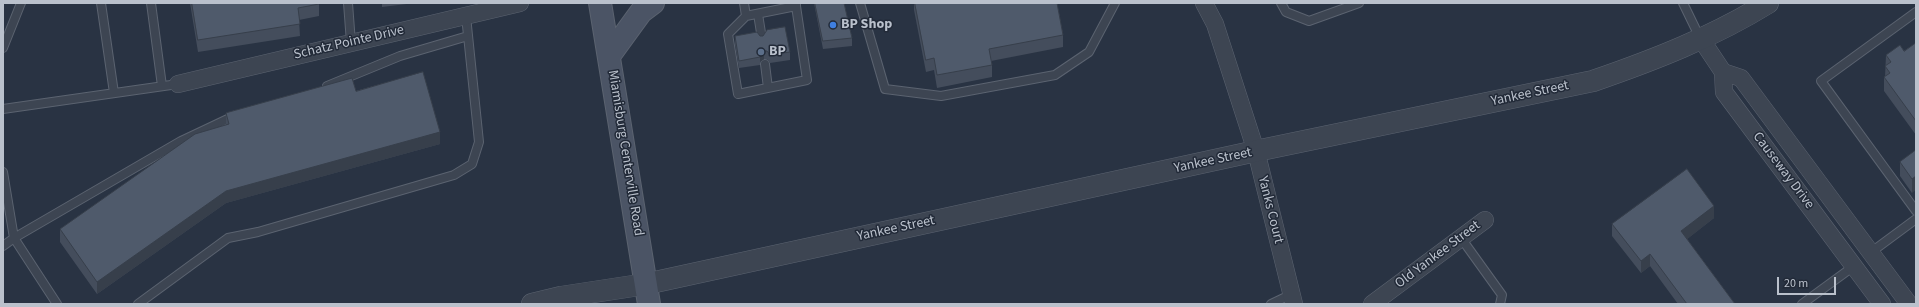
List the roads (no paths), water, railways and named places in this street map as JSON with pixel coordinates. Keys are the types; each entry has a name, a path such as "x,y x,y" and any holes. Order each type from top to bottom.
{"main road":[{"name":"Miamisburg Centerville Road","path":"600,3 648,294"},
{"path":"609,56 641,12 653,3"}],"street":[{"name":"Schatz Pointe Drive","path":"178,84 520,3"},
{"name":"Yanks Court","path":"1204,3 1215,24 1256,151 1293,299"},
{"name":"Yankee Street","path":"532,304 561,297 648,294 1256,151 1593,81 1639,66 1701,39 1768,3"},
{"path":"1701,39 1723,72"},
{"name":"Causeway Drive","path":"1882,304 1724,92 1723,72 1740,78 1909,304"},
{"name":"Old Yankee Street","path":"1372,304 1485,220"},
{"path":"1854,266 1870,252"}],"lane":[{"path":"3,48 21,3"},
{"path":"101,3 114,93"},
{"path":"151,3 162,86"},
{"path":"348,3 351,43"},
{"path":"744,3 746,16"},
{"path":"860,3 885,89 940,96 1055,75 1089,52 1115,3"},
{"path":"1281,3 1286,12 1309,21 1359,3"},
{"path":"1683,3 1701,39"},
{"path":"796,4 807,80 738,94 728,34 746,16 758,14 796,4"},
{"path":"1916,12 1821,81 1916,211"},
{"path":"758,14 762,39"},
{"path":"138,304 228,238 258,232 454,175 472,164 479,142 466,16"},
{"path":"322,88 400,56 468,36"},
{"path":"765,64 768,88"},
{"path":"3,109 178,84"},
{"path":"3,246 14,238 180,141 246,111"},
{"path":"3,172 14,238 57,304"},
{"path":"1870,252 1916,219"},
{"path":"1461,238 1502,295 1500,304"},
{"path":"1802,304 1854,266"},
{"path":"1271,304 1293,299"}],"place":[{"name":"BP Shop","path":"833,25"},
{"name":"BP","path":"761,52"}]}
